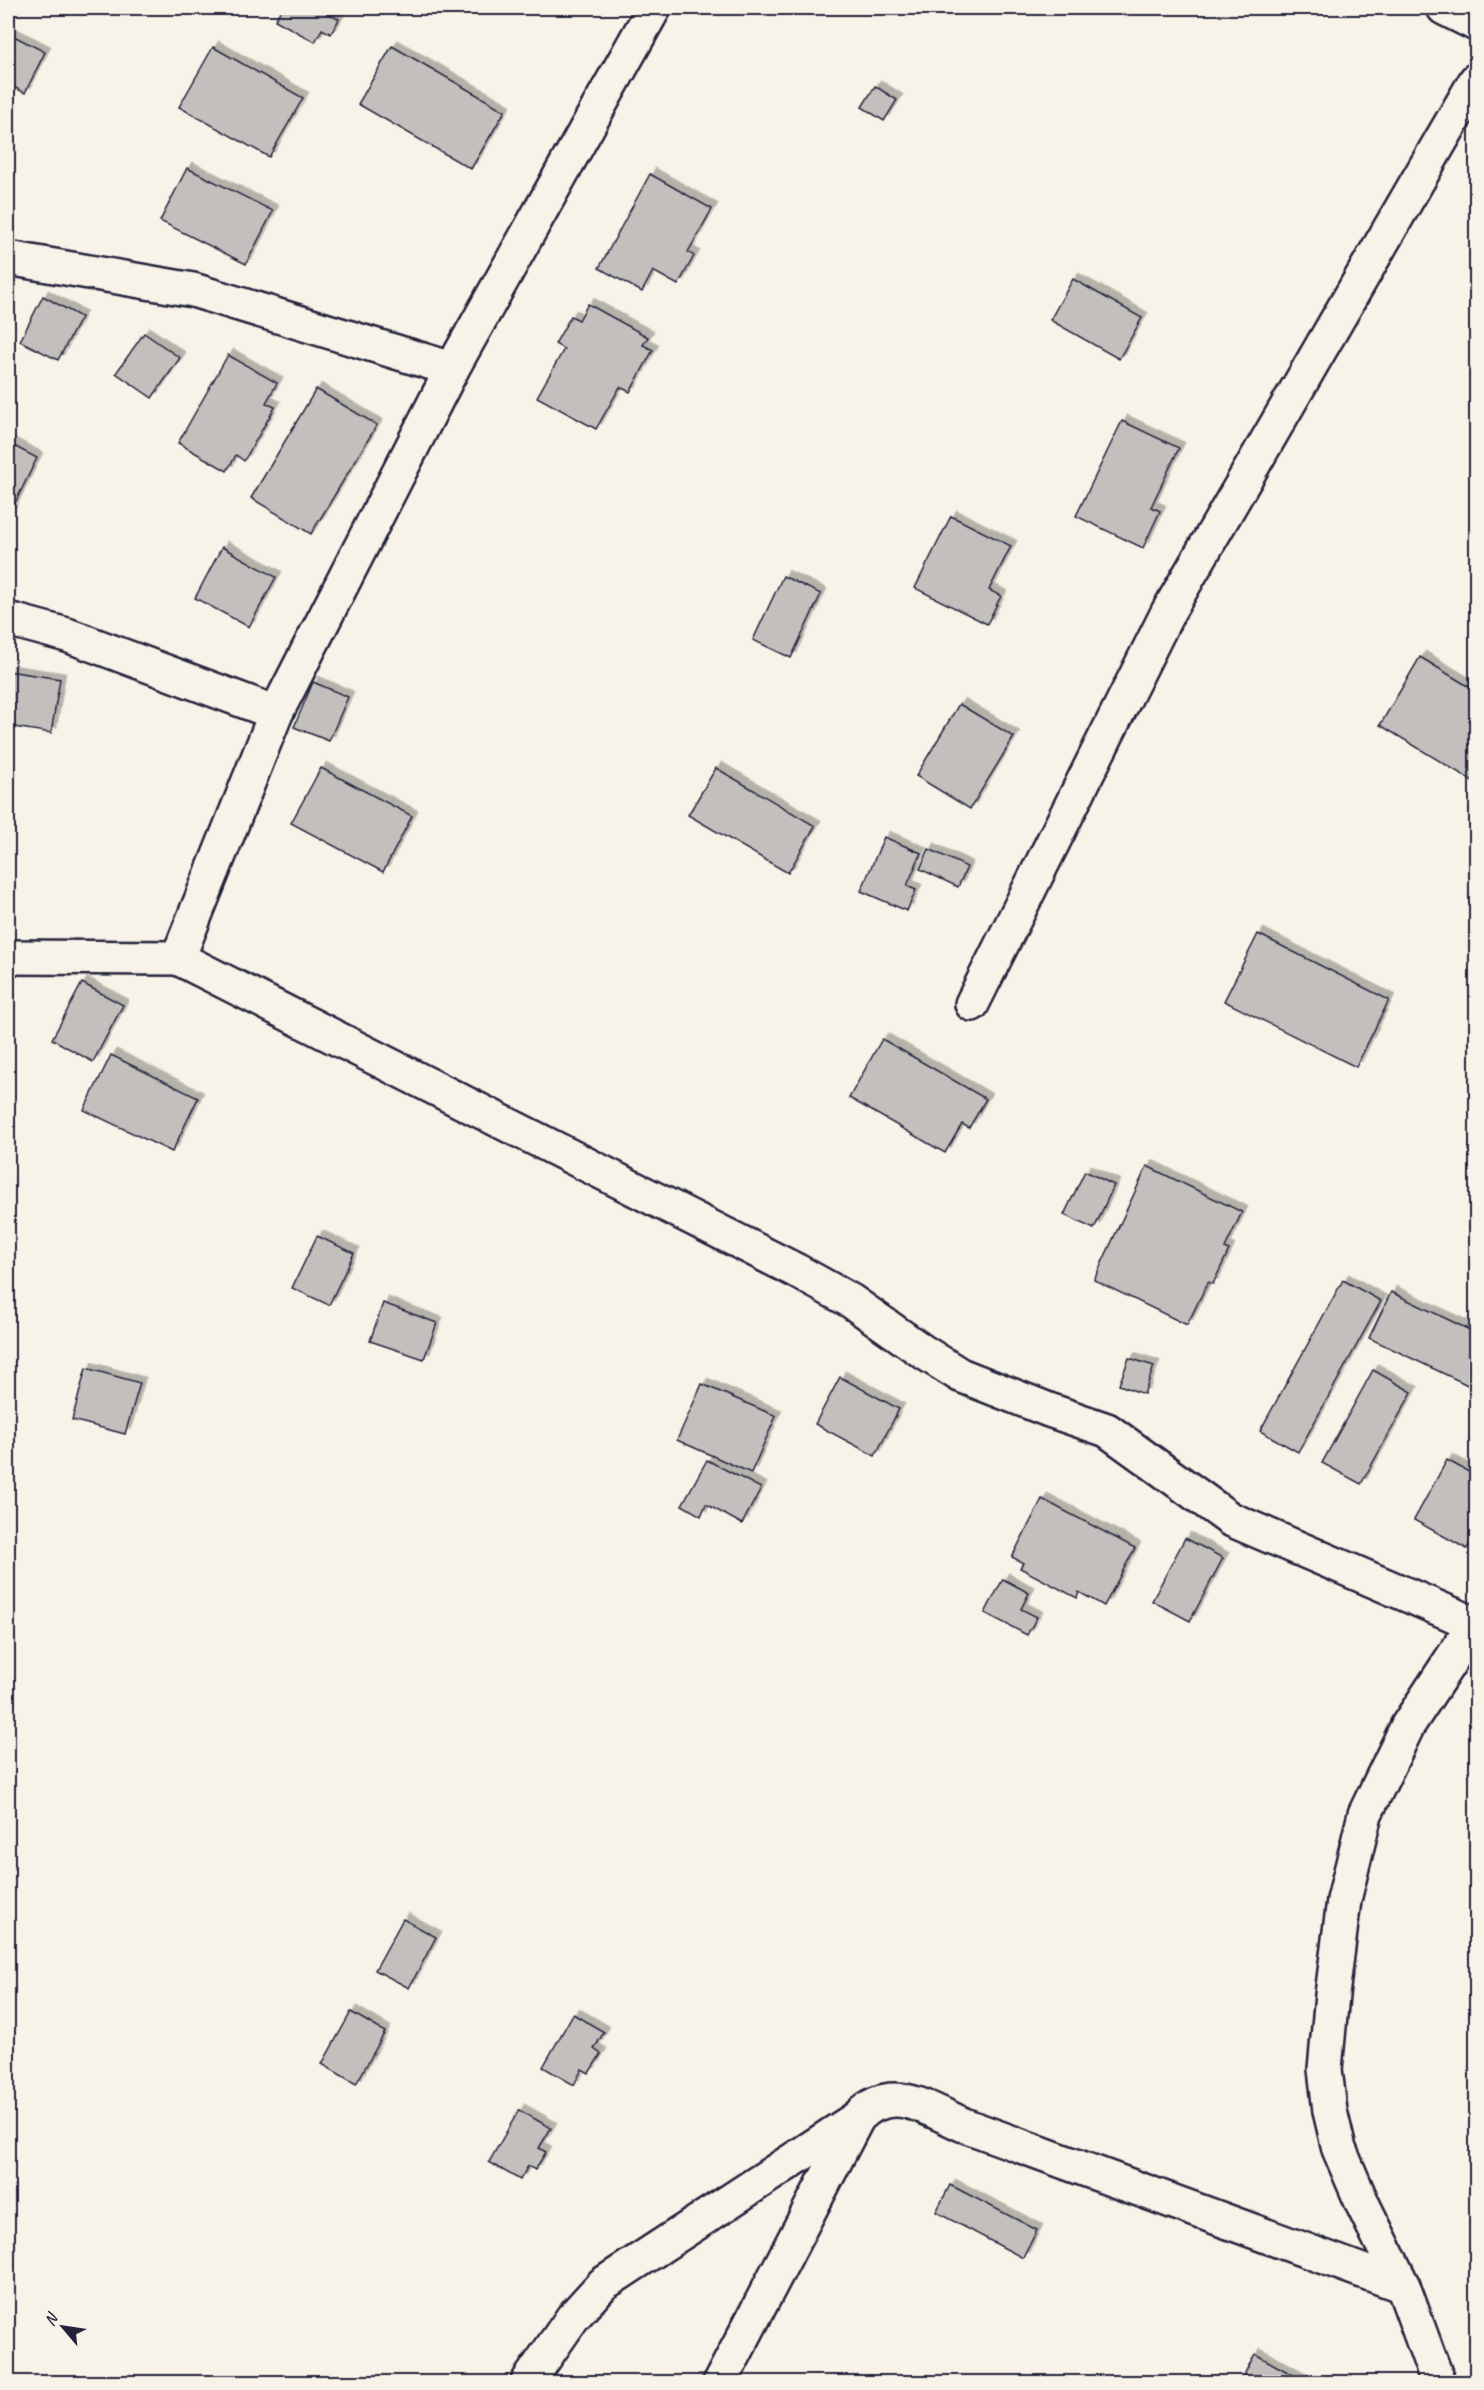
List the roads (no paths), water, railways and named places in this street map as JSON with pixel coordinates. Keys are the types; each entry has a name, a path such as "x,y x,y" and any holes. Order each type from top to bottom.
{"street":[{"path":"178,958 276,713 452,369 654,8"},
{"path":"1444,8 1476,24"},
{"path":"972,1004 1168,612 1476,80"},
{"path":"8,258 193,291 452,369"},
{"path":"8,619 67,635 276,713"},
{"path":"8,957 178,958 797,1271 851,1301 960,1375 1107,1430 1230,1519 1476,1623 1408,1725 1365,1814 1344,1900 1325,2069 1330,2110 1339,2149 1403,2286 1438,2382"},
{"path":"528,2382 573,2317 603,2284 858,2117 869,2106 884,2100 901,2098 964,2125 1403,2286"},
{"path":"720,2382 858,2117"}]}
